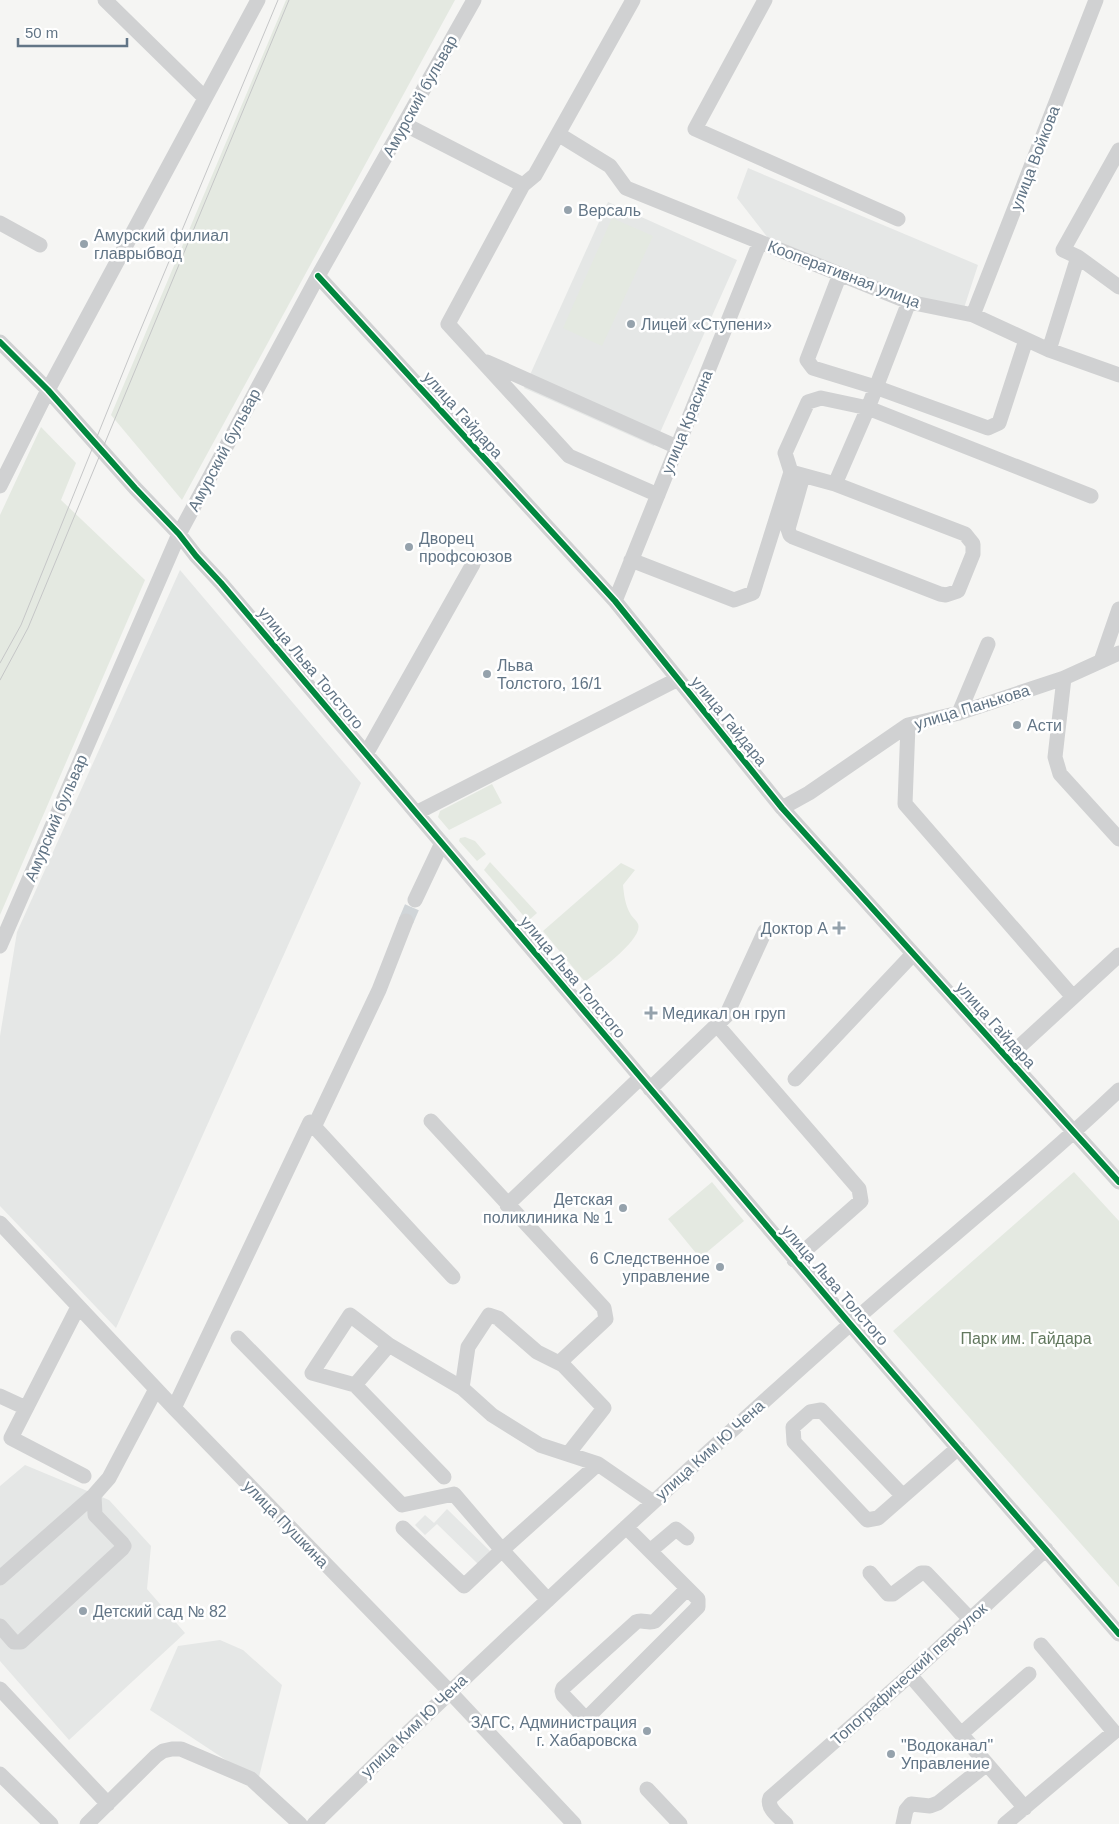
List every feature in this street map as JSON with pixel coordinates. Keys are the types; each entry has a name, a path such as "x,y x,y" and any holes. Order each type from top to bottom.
{"street":[{"path":"105,0 205,98"},
{"path":"0,486 48,390 258,0"},
{"name":"Амурский бульвар","path":"0,946 179,534 318,276 474,0"},
{"path":"633,0 535,175 523,185 448,324 569,456 658,495"},
{"path":"764,0 695,129 898,218"},
{"name":"улица Войкова","path":"973,315 1096,0"},
{"path":"404,124 523,185"},
{"name":"Кооперативная улица","path":"558,134 610,166 626,188 909,302 973,315 1049,350 1119,375"},
{"path":"1119,150 1063,250 1078,258 1119,287"},
{"path":"0,223 40,245"},
{"name":"улица Красина","path":"615,601 760,242"},
{"path":"1049,350 1078,258"},
{"path":"840,274 807,360 813,368 875,387 988,428 1000,423 1026,340"},
{"name":"улица Гайдара","path":"318,276 615,601 782,808 1119,1182"},
{"path":"835,484 868,408 909,302"},
{"name":"улица Льва Толстого","path":"0,342 48,390 134,488 179,534 794,1260 1119,1634"},
{"path":"481,360 677,447"},
{"path":"797,474 835,484 965,534 973,544 973,554 958,591 946,595 790,535 788,529 797,474 785,454 808,402 822,398 868,408 1091,496"},
{"path":"631,560 734,600 754,592 797,474"},
{"path":"366,754 473,564"},
{"path":"1101,661 1119,609"},
{"path":"959,713 988,644"},
{"name":"улица Панькова","path":"782,808 809,793 908,725 959,713 1064,678 1119,653"},
{"path":"1064,678 1055,757 1060,774 1119,839"},
{"path":"416,813 678,679"},
{"path":"908,725 905,804 1073,997"},
{"path":"415,900 442,844"},
{"path":"314,1126 379,990 406,921"},
{"path":"507,1205 645,1083 726,1016 765,931"},
{"path":"795,1079 913,954"},
{"path":"1007,1058 1119,955"},
{"path":"717,1025 859,1189 861,1201 794,1260"},
{"name":"улица Ким Ю Чена","path":"314,1824 450,1692 653,1502 850,1324 1074,1133 1119,1090"},
{"path":"431,1121 604,1308 606,1319 560,1363"},
{"path":"174,1408 310,1122 453,1277"},
{"name":"улица Пушкина","path":"1,1228 450,1692 574,1824"},
{"path":"78,1307 26,1408 6,1438 84,1476"},
{"path":"444,1477 355,1385 312,1373 350,1315 389,1345 462,1388 492,1415 540,1445 598,1464 653,1502"},
{"path":"462,1388 468,1347 489,1315 498,1318 537,1352 563,1365 604,1408 568,1454"},
{"path":"238,1338 402,1505 454,1494 548,1600"},
{"path":"355,1385 389,1345"},
{"path":"0,1578 94,1495 109,1478 156,1389"},
{"path":"0,1396 26,1408"},
{"path":"903,1496 822,1410 810,1412 793,1427 794,1442 867,1520 878,1518 958,1448"},
{"path":"404,1528 464,1586 598,1464"},
{"path":"0,1626 14,1642 21,1642 122,1549 124,1546 122,1542 95,1515 94,1495"},
{"path":"626,1527 688,1588 698,1599 698,1606 589,1716 583,1716 563,1694 563,1688 636,1622 639,1620 655,1621 688,1588"},
{"path":"650,1551 676,1529 686,1538"},
{"name":"Топографический переулок","path":"786,1824 770,1807 770,1798 910,1675 1046,1549"},
{"path":"870,1574 888,1594 893,1594 921,1573 926,1573 970,1619"},
{"path":"1006,1824 1114,1732 1041,1645"},
{"path":"961,1734 1029,1674"},
{"path":"910,1675 1024,1808"},
{"path":"0,1689 108,1804"},
{"path":"87,1824 156,1756 163,1751 172,1749 181,1750 251,1779 300,1824"},
{"path":"903,1824 906,1810 910,1804 930,1806 938,1804 987,1764"},
{"path":"0,1774 51,1824"},
{"path":"647,1789 680,1824"}],"shaded area":[{"path":"748,168 978,265 964,308 916,301 768,238 737,198"},
{"name":"Лицей «Ступени»","path":"608,202 737,260 654,446 524,388"},
{"path":"180,570 361,783 116,1328 0,1206 0,1036 17,932"},
{"name":"Детский сад № 82","path":"25,1465 109,1500 151,1546 147,1589 185,1633 69,1740 0,1661 0,1486"},
{"path":"447,1509 490,1551 478,1564 437,1524 425,1535 415,1525 425,1515 434,1523"},
{"path":"220,1640 243,1650 282,1685 258,1781 150,1710 178,1646"}],"green space":[{"path":"286,0 455,0 182,500 111,415"},
{"path":"612,218 653,236 602,346 563,328"},
{"path":"41,427 76,463 61,500 145,580 0,915 0,515"},
{"path":"492,784 502,803 449,830 438,817 440,811"},
{"path":"465,837 475,841 486,854 477,861 459,841 460,838"},
{"path":"490,862 537,913 528,921 484,870"},
{"path":"621,863 635,870 623,885 626,904 638,924 638,930 627,947 585,982 543,931"},
{"name":"Парк им. Гайдара","path":"1074,1172 1119,1221 1119,1587 893,1331"},
{"path":"712,1182 744,1221 700,1258 668,1219"}],"tunnel":[{"path":"406,921 415,900"}],"tram line":[{"path":"0,663 21,625 130,355 278,0"},
{"path":"0,680 28,628 289,0"}],"cycle path":[{"path":"318,276 615,601 782,808 1119,1182"},
{"path":"0,342 48,390 135,488 179,534 850,1324 1119,1634"}],"place":[{"name":"Версаль","path":"568,210"},
{"name":"Амурский филиал главрыбвод","path":"84,244"},
{"name":"Лицей «Ступени»","path":"631,324"},
{"name":"Дворец профсоюзов","path":"409,547"},
{"name":"Льва Толстого, 16/1","path":"487,674"},
{"name":"Асти","path":"1017,725"},
{"name":"Доктор А","path":"839,928"},
{"name":"Медикал он груп","path":"651,1013"},
{"name":"Детская поликлиника № 1","path":"623,1208"},
{"name":"6 Следственное управление","path":"720,1267"},
{"name":"Детский сад № 82","path":"83,1611"},
{"name":"ЗАГС, Администрация г. Хабаровска","path":"647,1731"},
{"name":"\"Водоканал\" Управление","path":"891,1754"}]}
